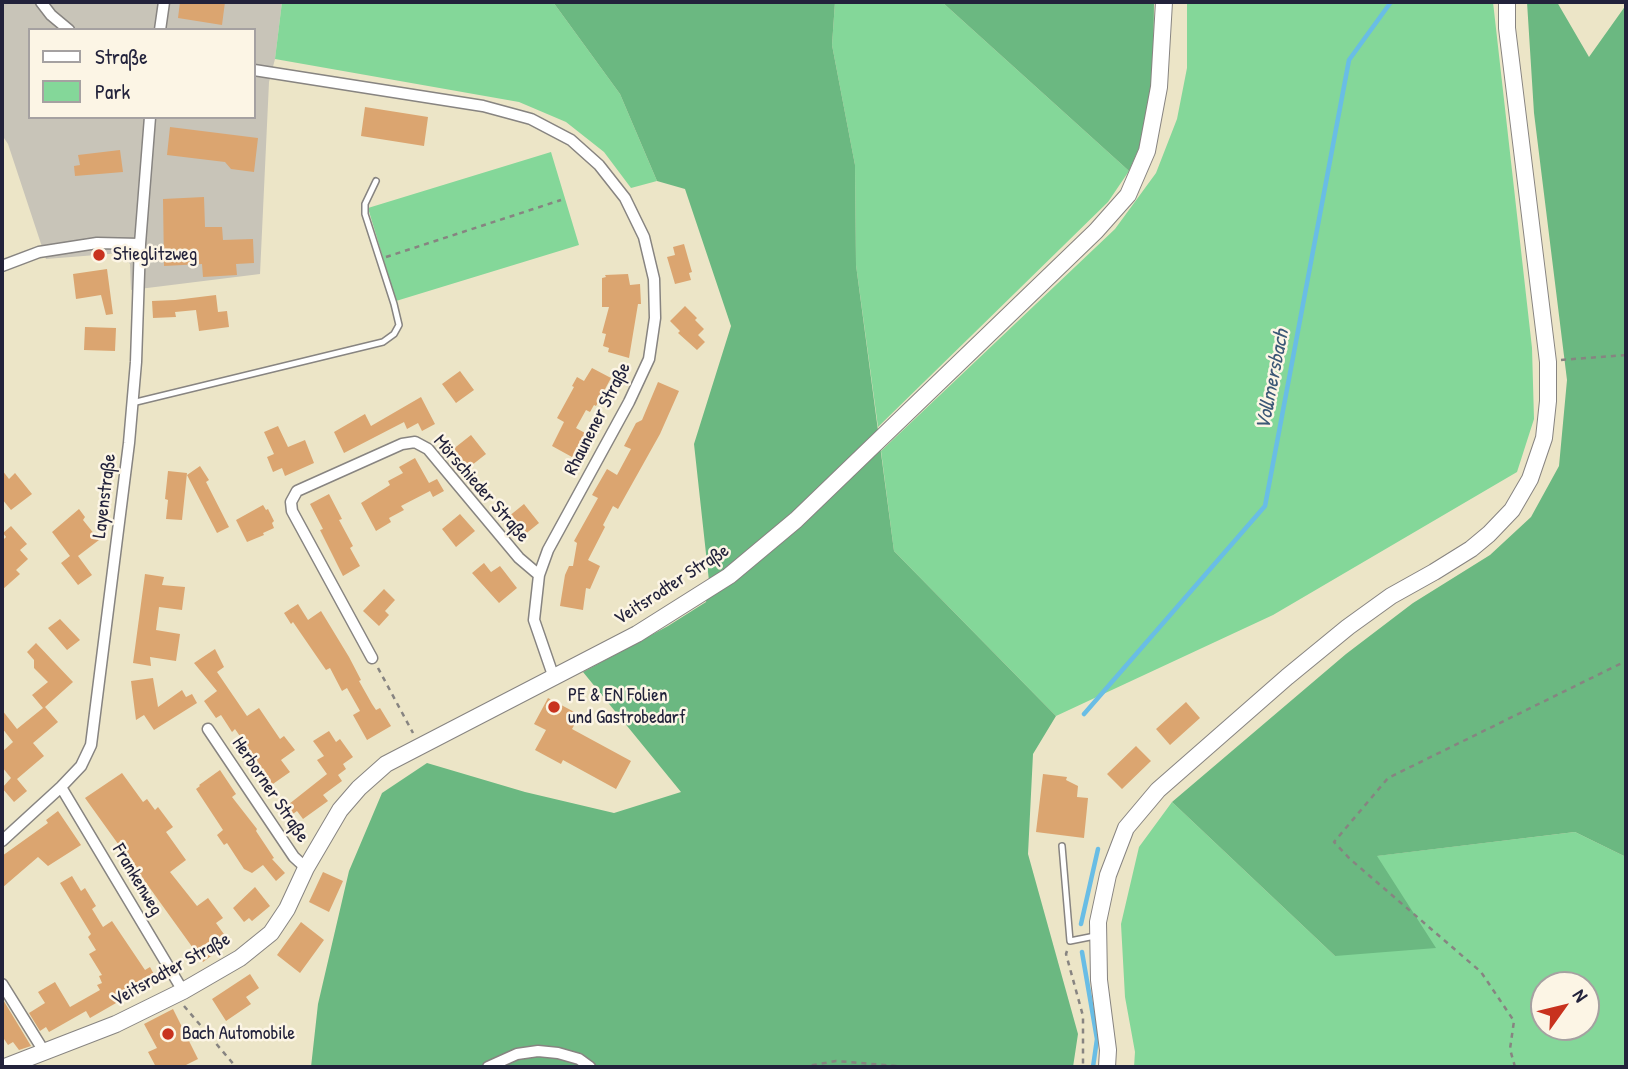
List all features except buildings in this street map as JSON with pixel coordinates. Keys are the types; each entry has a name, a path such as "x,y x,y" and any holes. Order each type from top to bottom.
{"street":[{"path":"41,2 67,28"},
{"path":"160,28 164,2"},
{"name":"Veitsrodter Straße","path":"5,1067 93,1035 179,993 240,958 271,933 287,909 306,868 340,810 359,788 386,764 637,634 739,568 796,520 1096,231 1128,195 1147,151 1159,87 1164,2"},
{"path":"1107,1067 1108,1050 1099,980 1098,935 1102,901 1116,848 1138,811 1158,790 1348,627 1391,596 1471,549 1489,534 1511,510 1530,479 1544,438 1548,362 1507,28 1507,2"},
{"name":"Rhaunener Straße","path":"256,70 483,106 531,119 571,141 599,164 625,198 644,237 654,279 655,318 649,359 629,402 548,550 539,575 534,620 554,678"},
{"name":"Layenstraße","path":"2,841 81,766 92,745 132,403 150,119"},
{"path":"2,266 39,252 97,243 140,244"},
{"name":"Mörschieder Straße","path":"372,658 292,511 291,502 297,491 402,444 415,442 428,449 519,558 539,575"},
{"name":"Herborner Straße","path":"208,729 294,857 306,868"},
{"name":"Frankenweg","path":"61,787 179,993"},
{"path":"2,984 45,1054"},
{"path":"488,1067 517,1054 538,1051 579,1059 590,1067"}],"lane":[{"path":"132,403 383,342 394,334 399,325 365,214 365,204 376,181"},
{"path":"1062,846 1070,941 1098,935"}],"path":[{"path":"380,259 561,200"},
{"path":"1548,362 1626,355"},
{"path":"372,658 419,745"},
{"path":"1515,1067 1510,1049 1514,1021 1481,972 1350,859 1334,842 1388,778 1626,661"},
{"path":"1070,941 1066,954 1083,1016 1083,1067"},
{"path":"179,993 236,1067"},
{"path":"802,1067 836,1061 909,1067"}],"shaded area":[{"path":"2,2 282,2 275,59 269,82 260,274 131,290 130,264 121,253 46,259 8,144 2,135"}],"green space":[{"path":"282,2 553,2 620,94 657,181 631,188 604,152 566,122 519,102 275,59"},
{"path":"553,2 835,2 832,45 855,165 856,265 894,551 1056,716 1033,754 1028,854 1078,1034 1073,1067 311,1067 318,1004 349,871 382,793 427,763 525,792 614,813 681,792 583,672 706,602 709,581 694,444 731,326 685,189 657,181 620,94"},
{"path":"835,2 942,2 1129,171 1108,202 878,427 856,265 855,165 832,45"},
{"path":"942,2 1154,2 1153,86 1139,148 1129,171"},
{"path":"1187,2 1493,2 1532,348 1534,419 1517,472 1273,615 1056,716 894,551 881,451 1115,229 1156,173 1177,119 1187,68"},
{"path":"1527,2 1557,2 1589,57 1626,5 1626,857 1575,832 1377,856 1436,948 1335,956 1172,802 1346,654 1413,603 1490,555 1531,517 1559,466 1567,380 1534,113"},
{"path":"551,152 579,245 396,301 368,208"},
{"path":"1172,802 1335,956 1376,856 1575,832 1626,857 1626,1067 1134,1067 1135,1052 1125,997 1121,924 1139,847"}],"waterway":[{"name":"Vollmersbach","path":"1084,714 1265,506 1349,60 1391,2"},
{"name":"Vollmersbach","path":"1081,924 1098,849"},
{"name":"Vollmersbach","path":"1082,952 1097,1039 1093,1067"}],"place":[{"name":"Stieglitzweg","path":"99,255"},
{"name":"PE & EN Folien und Gastrobedarf","path":"554,707"},
{"name":"Bach Automobile","path":"168,1034"}]}
